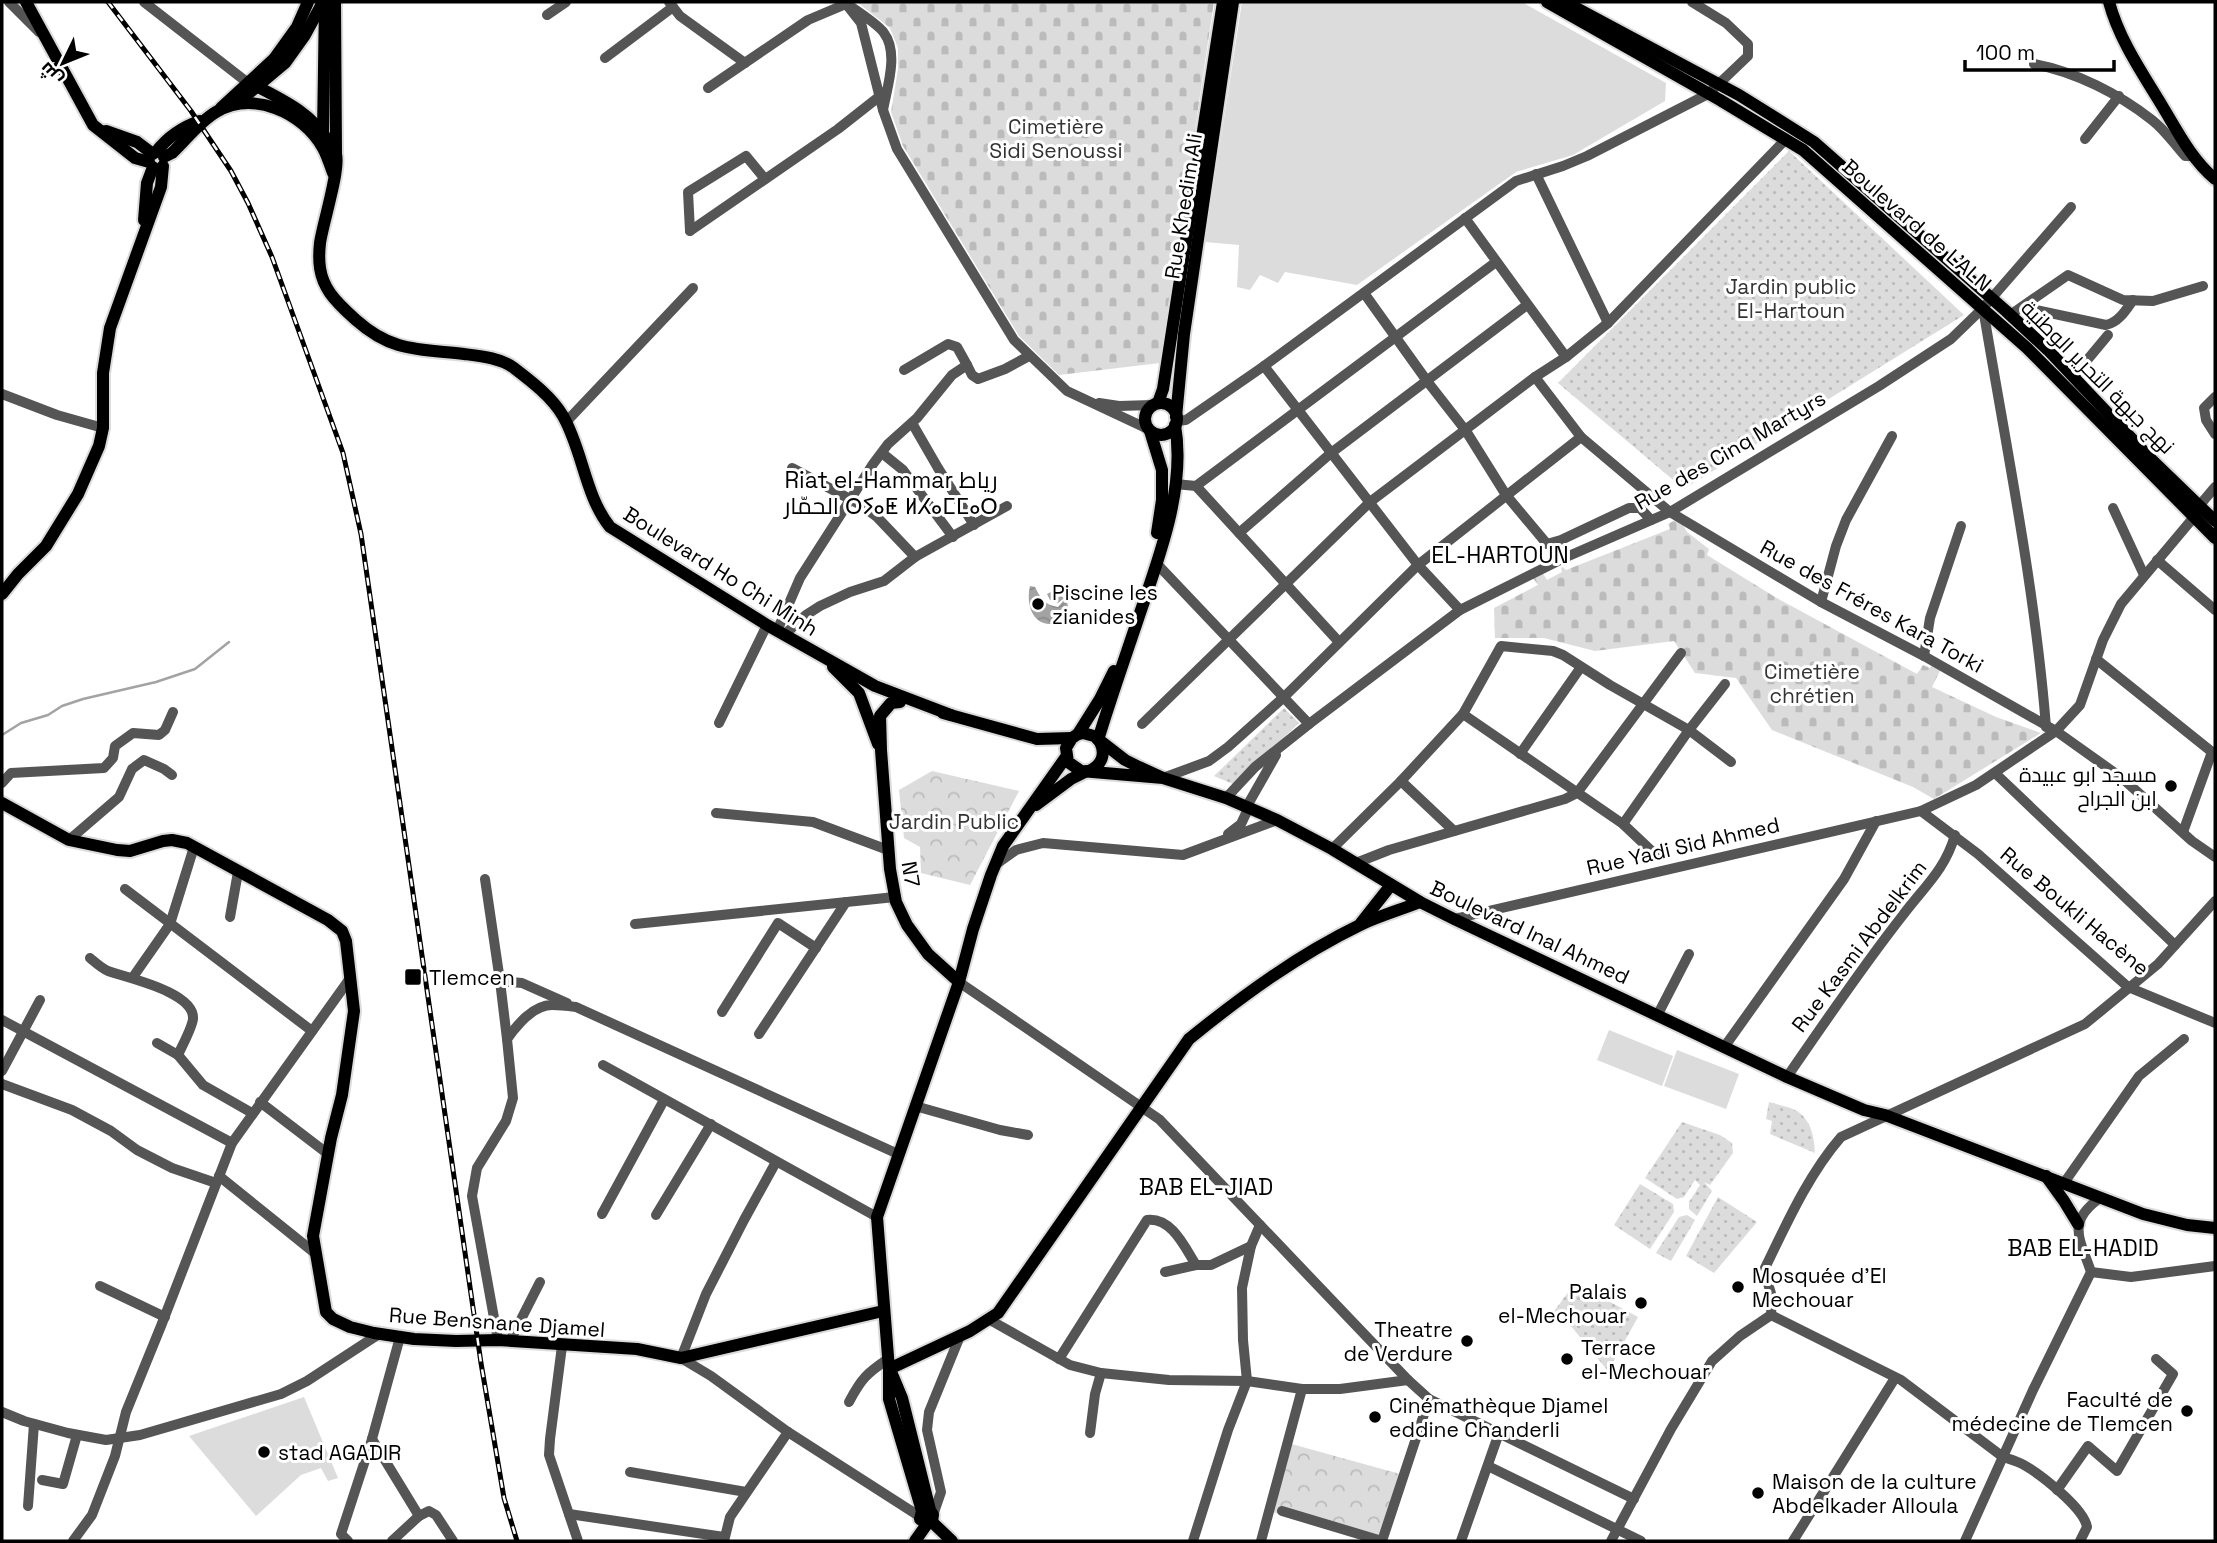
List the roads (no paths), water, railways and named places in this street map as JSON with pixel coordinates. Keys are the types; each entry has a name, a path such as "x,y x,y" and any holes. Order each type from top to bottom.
{"main road":[{"path":"26,2 93,125 137,142 156,160"},
{"path":"234,106 297,27 308,2"},
{"path":"2,594 46,546 78,494 99,446 103,428 103,373 110,328 161,187 156,160 165,141 191,124 207,119 285,63 324,2"},
{"path":"322,146 324,2"},
{"name":"Boulevard Ho Chi Minh","path":"335,2 336,154 318,256 320,275 330,293 346,312 383,341 397,346 483,356 510,365 537,387 562,414 600,514 610,527 874,689"},
{"name":"Rue Khedim Ali","path":"1155,404 1162,394 1223,2"},
{"name":"Rue Khedim Ali","path":"1099,741 1157,564 1175,484 1176,425 1184,334 1233,2"},
{"name":"Boulevard de L'ALN","path":"1547,2 1804,150 1987,303 2080,400 2197,512 2215,538"},
{"path":"1565,2 1718,84"},
{"path":"2109,2 2121,38 2193,156 2215,179"},
{"name":"نهج جبهة التحرير الوطنية","path":"1718,84 1814,142 1987,303 2010,315 2073,377 2197,512 2215,522"},
{"path":"253,85 290,104 319,125 336,154"},
{"path":"218,111 249,102 267,104 285,112 306,127 322,146 334,176"},
{"path":"1149,430 1157,434 1171,431 1176,425 1170,406 1155,404 1148,409 1144,419 1162,470 1159,524 1114,671 1100,699 1066,748 1066,756 1071,766 1081,771 1164,778"},
{"path":"822,656 859,693 881,750"},
{"path":"874,689 900,702 1037,739 1066,756"},
{"path":"874,689 872,703 881,750"},
{"path":"874,689 951,715"},
{"path":"881,750 880,716 891,703 900,702"},
{"path":"1037,739 1089,734 1132,764 1164,778"},
{"path":"1025,814 1071,779 1094,768 1102,759 1099,741"},
{"name":"N7","path":"881,750 888,850 895,897 907,925 928,954 959,982"},
{"path":"952,1541 927,1516 889,1399 889,1364 877,1217 1003,846 1066,756"},
{"name":"Boulevard Inal Ahmed","path":"1164,778 1248,806 1332,849 1420,902 1454,919 1658,1013 1787,1077 1864,1110 1885,1115 2143,1214 2187,1225 2215,1228"},
{"name":"Rue Bensnane Djamel","path":"2,803 69,840 130,851 172,840 194,847 334,923 342,931 352,976 354,1011 342,1095 313,1236 326,1312 340,1323 379,1334 456,1341 504,1340 637,1349 681,1358 883,1311"},
{"path":"1360,925 1391,885"},
{"path":"889,1364 960,1336 998,1313 1189,1039 1230,1005 1284,967 1360,925 1420,902"},
{"path":"2046,1176 2078,1224"},
{"path":"915,1541 927,1516"}],"street":[{"path":"9,2 43,36"},
{"path":"146,2 253,85"},
{"path":"547,15 566,2"},
{"path":"1176,425 1264,366 1516,181 1587,156 1708,94 1748,56 1748,44 1726,23 1692,2"},
{"path":"708,88 808,20 845,3"},
{"path":"845,3 861,23 883,110 897,149 1014,340 1067,391 1149,430"},
{"path":"845,3 884,32 890,49 890,68 883,110"},
{"path":"605,58 671,4 680,16 745,63"},
{"path":"2034,64 2054,68 2119,96 2154,121 2185,156 2193,156"},
{"path":"765,179 746,156 688,192 691,231 838,129 880,96"},
{"path":"2085,139 2119,96"},
{"path":"1142,724 1370,502 1608,323 1786,139"},
{"path":"1536,174 1608,323"},
{"name":"Rue des Cinq Martyrs","path":"1279,749 1309,723 1460,610 1564,558 1670,512 1951,340 2071,207"},
{"path":"1465,218 1566,357"},
{"path":"1175,484 1196,486 1496,262"},
{"path":"2010,315 2068,275 2123,300 2153,300 2203,286"},
{"path":"566,422 693,288"},
{"path":"1364,293 1466,430 1506,495 1547,544 1629,508 1640,508 1651,520"},
{"path":"2022,307 2106,326 2121,316 2133,300"},
{"path":"1987,303 2051,729"},
{"path":"1239,533 1331,453 1527,305"},
{"path":"2073,377 2108,335"},
{"path":"904,370 948,344 957,347 972,375 978,379 1029,356"},
{"path":"719,723 776,630 800,578 881,453 912,423 952,375 967,365"},
{"path":"1264,366 1418,565 1460,610"},
{"name":"Rue des Fréres Kara Torki","path":"1535,377 1581,437 1670,512 1821,602 1924,656 2051,729 2122,778 2192,841 2215,857"},
{"path":"2,394 57,415 103,428"},
{"path":"2215,397 2204,408 2206,419 2215,434"},
{"path":"1086,401 1119,406 1155,404"},
{"path":"912,423 974,525"},
{"path":"1821,602 1846,520 1892,436"},
{"path":"1164,778 1216,757 1284,697 1418,565 1581,437"},
{"path":"881,453 903,470 953,537"},
{"path":"792,468 851,499 877,517 915,557"},
{"path":"1196,486 1339,642"},
{"name":"Rue Yadi Sid Ahmed","path":"1454,919 1921,811 1976,785 2080,705 2103,640 2121,604 2215,487"},
{"path":"776,630 850,592 884,582 915,557 1007,506"},
{"path":"2113,508 2144,575"},
{"path":"1924,656 1930,618 1961,527"},
{"path":"2157,560 2215,610"},
{"path":"1157,564 1309,723"},
{"path":"1332,849 1463,714 1501,646 1553,651 1563,655 1689,730 1731,762"},
{"path":"1356,863 1389,850 1565,799 1577,793 1681,653"},
{"path":"2096,659 2214,751 2183,832"},
{"path":"1520,754 1581,667"},
{"path":"1623,824 1725,684"},
{"path":"2,783 11,773 104,768 113,758 115,746 133,733 159,735 165,730 173,712"},
{"path":"1463,714 1623,824 1658,856"},
{"path":"1226,798 1255,767 1279,749"},
{"path":"1215,842 1238,827 1264,772 1279,749"},
{"path":"69,840 119,797 132,769 144,761 172,775"},
{"path":"1995,773 2175,945"},
{"path":"1401,780 1454,831"},
{"name":"Rue Boukli Hacène","path":"1921,811 1979,853 2128,987 2215,1023"},
{"path":"716,813 813,822 888,850"},
{"path":"995,866 1016,850 1043,843 1183,855 1277,820"},
{"path":"1725,1046 1844,879 1877,821"},
{"name":"Rue Kasmi Abdelkrim","path":"1787,1077 1903,914 1943,865 1955,835"},
{"path":"133,978 170,923 194,847"},
{"path":"230,917 238,872"},
{"path":"485,879 513,1098 506,1121 477,1168 472,1195 504,1340"},
{"path":"125,889 312,1031"},
{"path":"635,924 895,897"},
{"path":"1772,1315 1772,1297 1764,1270 1824,1156 1841,1137 2085,1024 2158,964 2215,901"},
{"path":"759,1034 846,902"},
{"path":"722,1012 778,923 776,909"},
{"path":"778,923 816,948"},
{"path":"1658,1013 1689,954"},
{"path":"90,958 105,970 133,978 178,997 189,1007 193,1019 178,1055"},
{"path":"73,1541 88,1520 115,1456 125,1412 232,1143 352,976"},
{"path":"500,981 522,983 898,1154"},
{"path":"959,982 1159,1119 1429,1399 1634,1499"},
{"path":"2,1071 40,1000"},
{"path":"507,1039 518,1023 549,1004 576,1007"},
{"path":"2,1020 232,1143"},
{"path":"2064,1183 2139,1076 2184,1039"},
{"path":"157,1043 178,1055 203,1085 252,1113"},
{"path":"603,1065 877,1217"},
{"path":"2,1084 72,1110 172,1168 217,1179 316,1254"},
{"path":"602,1214 664,1100"},
{"path":"260,1102 328,1154"},
{"path":"915,1106 1007,1132 1028,1135"},
{"path":"656,1215 710,1124"},
{"path":"776,1162 706,1294 681,1358 711,1376 788,1432 927,1516 941,1492 926,1430 929,1412 960,1336"},
{"path":"1965,1541 2033,1390 2091,1272 2078,1224 2088,1206 2100,1198"},
{"path":"1059,1360 1147,1220 1166,1224 1196,1265"},
{"path":"1193,1541 1228,1430 1247,1381 1242,1288 1251,1247 1260,1225"},
{"path":"1165,1272 1196,1265 1211,1265 1251,1247"},
{"path":"2091,1272 2131,1278 2215,1266"},
{"path":"504,1340 540,1282"},
{"path":"100,1286 165,1317"},
{"path":"1772,1315 1901,1380 2003,1457 2022,1464 2057,1490 2087,1522 2080,1541"},
{"path":"1611,1541 1671,1429 1713,1361 1740,1336 1772,1315"},
{"path":"990,1320 1059,1360 1101,1373 1169,1380 1247,1381 1302,1390 1340,1389 1408,1380"},
{"path":"2,1412 34,1424 106,1440 140,1435 281,1394 307,1381 379,1334"},
{"path":"348,1541 341,1534 372,1439 400,1336"},
{"path":"562,1346 549,1455 578,1541"},
{"path":"2057,1490 2088,1446 2117,1471 2173,1374 2156,1359"},
{"path":"849,1402 860,1381 869,1372 889,1364"},
{"path":"1090,1433 1095,1394 1101,1373"},
{"path":"1793,1541 1895,1378"},
{"path":"1261,1541 1302,1390"},
{"path":"1282,1511 1382,1541 1429,1399"},
{"path":"28,1506 34,1424"},
{"path":"569,1514 724,1539 730,1517 788,1432"},
{"path":"1461,1541 1499,1433"},
{"path":"42,1480 63,1484 77,1434"},
{"path":"372,1439 419,1516"},
{"path":"1488,1466 1641,1541"},
{"path":"630,1472 746,1492"},
{"path":"391,1541 419,1516 429,1511 436,1515 453,1541"},
{"path":"86,1541 88,1520"}],"water":[{"name":"Piscine les zianides","path":"1030,586 1035,587 1041,598 1050,605 1058,607 1064,600 1058,603 1050,600 1047,594 1051,592 1065,600 1068,608 1060,622 1051,624 1038,620 1029,602"}],"waterway":[{"path":"2,735 21,723 48,715 62,706 195,669 229,642"}],"railway":[{"path":"108,2 191,111 231,171 248,203 272,257 343,453 361,534 481,1363 504,1498 517,1541"}],"place":[{"name":"Piscine les zianides","path":"1038,604"},
{"name":"مسجد ابو عبيدة ابن الجراح","path":"2171,786"},
{"name":"Tlemcen","path":"413,977"},
{"name":"Mosquée d'El Mechouar","path":"1738,1287"},
{"name":"Palais el-Mechouar","path":"1641,1303"},
{"name":"Theatre de Verdure","path":"1467,1341"},
{"name":"Terrace el-Mechouar","path":"1567,1359"},
{"name":"Faculté de médecine de Tlemcen","path":"2187,1411"},
{"name":"Cinémathèque Djamel eddine Chanderli","path":"1375,1417"},
{"name":"stad AGADIR","path":"264,1452"},
{"name":"Maison de la culture Abdelkader Alloula","path":"1758,1493"}],"district":[{"name":"Riat el-Hammar رياط الحمّار ⵔⵢⴰⵟ ⵍⵃⴰⵎⵎⴰⵔ","path":"891,493"},
{"name":"EL-HARTOUN","path":"1500,555"},
{"name":"BAB EL-JIAD","path":"1206,1187"},
{"name":"BAB EL-HADID","path":"2083,1248"}],"park label":[{"name":"Cimetière Sidi Senoussi","path":"1056,138"},
{"name":"Jardin public El-Hartoun","path":"1791,298"},
{"name":"Cimetière chrétien","path":"1812,683"},
{"name":"Jardin Public","path":"954,821"}]}
